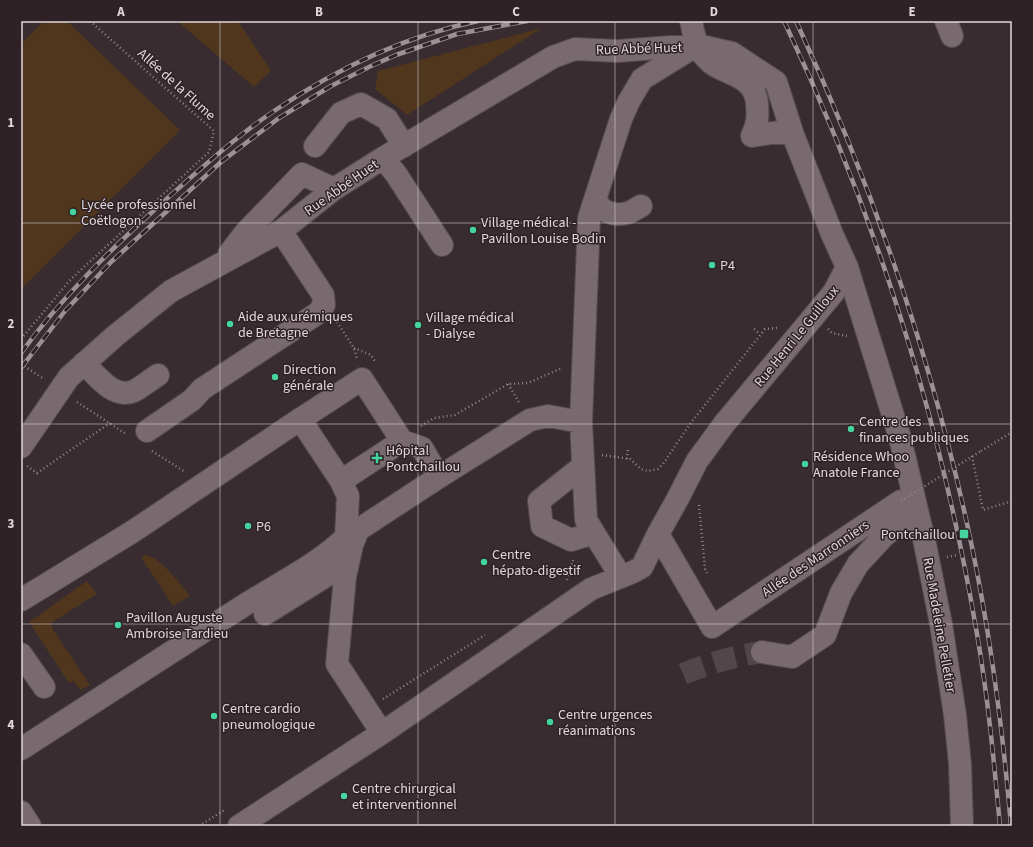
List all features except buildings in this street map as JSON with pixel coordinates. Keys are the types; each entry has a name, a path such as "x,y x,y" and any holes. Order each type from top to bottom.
{"street":[{"name":"Rue Abbé Huet","path":"21,447 69,377 114,336 171,291 281,231 334,189 383,158 553,57 575,49 618,51 697,45 691,21"},
{"path":"697,45 707,60 743,79 752,87 757,99 758,122 752,136 778,132 794,135"},
{"path":"621,577 586,520 590,461 581,422 589,218 621,119 629,101 642,79 697,45 732,53 776,82 794,135 832,234 847,267"},
{"path":"315,146 341,113 361,104 387,119 404,146"},
{"path":"383,158 396,174 442,245"},
{"path":"222,263 245,233 302,174 334,189"},
{"path":"596,198 597,204 605,212 619,214 627,213 641,206"},
{"path":"141,438 192,400 202,388 318,313 324,305 323,295 281,231"},
{"name":"Rue Henri Le Guilloux","path":"239,826 382,733 591,588 621,577 642,567 697,461 724,424 834,292 847,267"},
{"name":"Rue Madeleine Pelletier","path":"847,267 900,438 909,506 925,544 941,624 955,715 960,764 962,826"},
{"path":"84,363 111,388 126,393 133,391 158,375"},
{"path":"21,600 132,532 300,419 371,374 409,435 422,448 439,477"},
{"path":"382,733 337,664 345,577 352,545 358,530 530,420 548,416 581,422"},
{"path":"265,614 334,571 346,537 348,496 341,481 300,419"},
{"path":"341,481 409,435"},
{"path":"590,461 538,501 542,526 571,540 596,537"},
{"path":"762,652 792,657 825,635 841,593 858,564 884,536 908,517 909,506"},
{"name":"Allée des Marronniers","path":"658,534 720,622 909,506"},
{"path":"21,749 253,600 315,562 336,548 346,537"},
{"path":"21,654 44,687"},
{"path":"21,812 30,826"}],"path":[{"name":"Allée de la Flume","path":"21,339 71,279 209,152 214,131 90,21"},
{"path":"324,305 329,310 371,374"},
{"path":"590,461 630,459 641,469 648,471 658,469 760,334 765,329 781,328"},
{"path":"754,329 760,334"},
{"path":"354,348 371,354 371,374"},
{"path":"21,364 110,423 141,438 204,485"},
{"path":"409,435 434,418 455,415 508,384 528,383 565,367"},
{"path":"702,409 724,424"},
{"path":"21,462 37,473 110,423"},
{"path":"909,506 972,456 1012,432"},
{"path":"627,459 628,448"},
{"path":"972,456 983,510 1012,501"},
{"path":"699,502 705,569 708,575"},
{"path":"566,584 575,557 596,537"},
{"path":"367,710 486,634"}],"shaded area":[{"name":"Lycée professionnel Coëtlogon","path":"44,21 67,21 180,130 21,289 21,44"},
{"path":"177,21 238,21 271,71 254,87"},
{"path":"542,28 407,115 375,89 378,71"},
{"path":"145,555 151,557 164,566 176,578 190,596 173,606 146,566 142,558"},
{"path":"87,581 97,594 54,621 52,624 52,628 90,685 80,690 74,681 69,683 29,622"}],"tunnel":[{"path":"683,674 722,660 762,652"}],"railway":[{"path":"21,353 70,293 124,238 203,167 259,121 322,81 372,56 424,35 478,21"},
{"path":"21,368 65,311 111,262 221,162 279,118 331,86 396,55 457,34 527,21"},
{"path":"784,21 817,94 848,169 876,244 902,321 945,476 962,555 981,658 988,706 1000,826"},
{"path":"796,21 851,148 876,213 920,345 957,479 979,582 991,651 1011,826"}],"place":[{"name":"Lycée professionnel Coëtlogon","path":"73,212"},
{"name":"Village médical - Pavillon Louise Bodin","path":"473,230"},
{"name":"P4","path":"712,265"},
{"name":"Aide aux urémiques de Bretagne","path":"230,324"},
{"name":"Village médical - Dialyse","path":"418,325"},
{"name":"Direction générale","path":"275,377"},
{"name":"Centre des finances publiques","path":"851,429"},
{"name":"Hôpital Pontchaillou","path":"377,458"},
{"name":"Résidence Whoo Anatole France","path":"805,464"},
{"name":"P6","path":"248,526"},
{"name":"Pontchaillou","path":"964,534"},
{"name":"Centre hépato-digestif","path":"484,562"},
{"name":"Pavillon Auguste Ambroise Tardieu","path":"118,625"},
{"name":"Centre cardio pneumologique","path":"214,716"},
{"name":"Centre urgences réanimations","path":"550,722"},
{"name":"Centre chirurgical et interventionnel","path":"344,796"}]}
